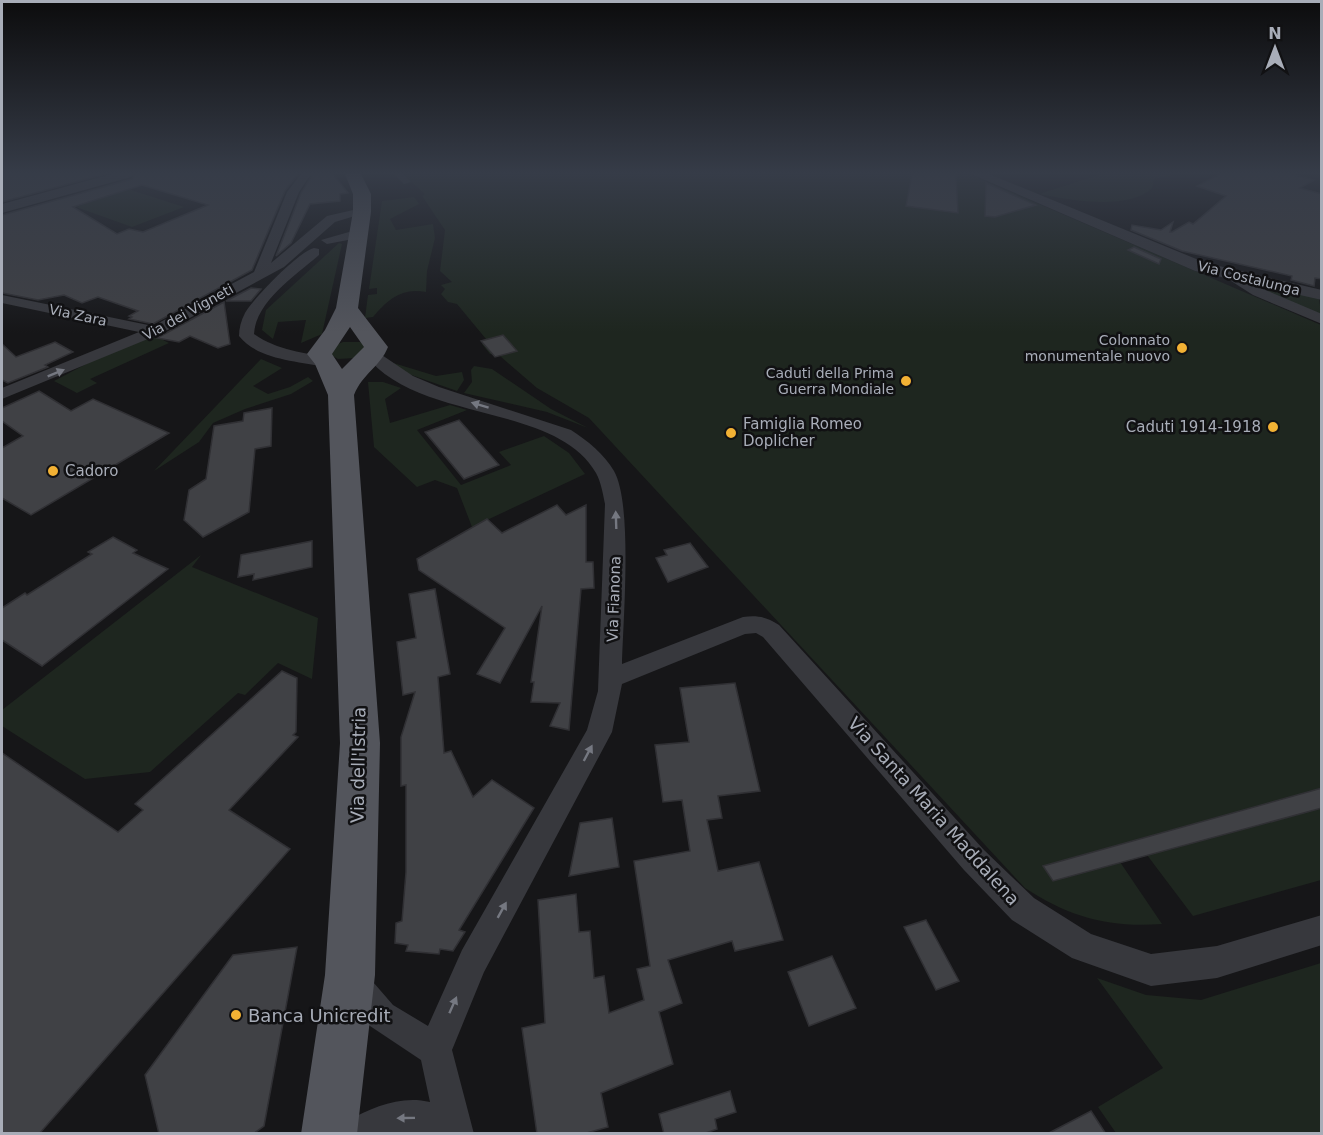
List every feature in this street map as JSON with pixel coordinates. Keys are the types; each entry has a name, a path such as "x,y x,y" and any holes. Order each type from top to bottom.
{"main road":[{"path":"331,367 336,332 347,308 360,227"},
{"path":"347,308 371,346"},
{"path":"331,367 345,337 371,346"},
{"path":"331,367 349,376 371,346"},
{"name":"Via dell'Istria","path":"329,1134 350,975 360,743 355,611 331,367"}],"street":[{"path":"260,273 280,227"},
{"name":"Via dei Vigneti","path":"2,394 155,332 286,258 322,227"},
{"path":"331,367 266,349 246,336 245,329 252,312 327,240 345,227"},
{"name":"Via Costalunga","path":"1104,227 1185,261 1233,276 1322,295"},
{"path":"327,240 347,236 358,240"},
{"path":"1233,276 1258,292 1322,320"},
{"name":"Via Zara","path":"2,299 155,332"},
{"name":"Via Fianona","path":"371,346 382,366 415,384 565,434 584,447 606,473 615,504 612,678 599,732 473,961 435,1050"},
{"name":"Via Santa Maria Maddalena","path":"612,678 743,626 759,624 771,631 974,860 1023,909 1083,947 1151,970 1217,962 1322,930"},
{"path":"350,975 365,1002 380,1018 410,1032 435,1050 456,1134"},
{"path":"360,1134 387,1119 402,1117 432,1119 451,1134"}],"shaded area":[{"path":"378,227 394,227 396,230 433,227 435,238 427,271 426,292 402,293 390,300 373,317 365,318 368,295 377,294 377,288 369,289"},
{"path":"443,227 1092,227 1321,325 1321,880 1193,916 1147,855 1120,862 1162,924 1143,925 1107,922 1074,913 1025,888 589,418 537,388 500,356 490,354 481,341 486,339 457,304 448,302 441,294 445,289 441,285 452,282 440,271 445,230"},
{"path":"339,243 342,244 322,334 301,343 306,320 278,322 273,339 262,330 266,310"},
{"path":"1266,288 1319,298 1321,314 1269,293"},
{"path":"164,331 174,334 163,340 169,343 90,379 97,383 77,393 54,381 90,362"},
{"path":"360,342 366,346 355,358 338,359 331,355 338,344"},
{"path":"261,359 282,368 253,386 268,394 290,387 308,377 313,381 291,394 245,409 213,423 199,442 154,471"},
{"path":"390,362 436,376 462,372 464,380 457,391 403,372"},
{"path":"474,366 492,369 551,409 588,428 547,412 464,393 472,382 471,370"},
{"path":"368,382 383,382 401,388 385,399 390,423 450,405 467,410 417,430 461,485 511,465 499,452 544,436 569,453 585,474 472,527 457,488 435,480 417,487 374,447"},
{"path":"201,555 192,567 318,618 312,679 278,663 245,695 238,693 150,772 85,779 2,726 2,710"},
{"path":"1321,963 1321,1133 1116,1133 1098,1107 1163,1068 1097,978 1146,995 1201,1000"}],"building":[{"path":"2,227 106,227 117,234 129,229 143,232 155,227 270,227 252,270 153,324 129,319 132,317 129,316 138,311 98,297 82,303 64,295 38,300 2,293"},
{"path":"288,227 299,227 291,243 276,256"},
{"path":"1132,227 1161,230 1172,227 1170,232 1181,227 1322,227 1322,279 1315,278 1314,286 1291,280 1292,276 1182,251 1131,230"},
{"path":"1134,247 1161,259 1159,264 1128,250"},
{"path":"251,288 261,289 251,301 226,301"},
{"path":"224,302 230,344 218,348 190,336 179,342 157,338"},
{"path":"503,335 517,351 495,357 481,341"},
{"path":"55,342 73,352 45,365 48,367 8,383 2,380 2,344 16,357"},
{"name":"Cadoro","path":"39,391 71,411 93,399 169,433 31,515 2,498 2,448 23,436 2,421 2,408"},
{"path":"272,408 271,446 255,449 249,512 203,537 184,520 189,490 206,479 214,426 243,421 244,413"},
{"path":"459,420 499,465 464,479 425,432"},
{"path":"557,505 566,515 586,505 586,562 593,562 594,588 581,589 569,730 550,726 560,703 531,702 534,682 531,682 542,606 500,683 477,674 505,628 419,570 417,559 487,519 502,533"},
{"path":"113,537 137,550 133,553 168,569 42,666 2,640 2,608 92,554 88,552"},
{"path":"312,541 312,567 253,580 254,574 238,577 241,555"},
{"path":"690,543 708,567 668,582 656,558 667,555 664,550"},
{"path":"435,589 450,674 438,677 444,753 451,751 473,797 492,780 534,808 459,930 465,932 453,951 440,949 439,954 406,951 408,945 395,943 396,923 402,921 406,872 406,785 401,786 401,737 415,692 403,695 397,642 416,638 409,594"},
{"path":"282,671 297,678 296,732 293,735 298,737 229,810 290,849 39,1134 2,1134 2,753 118,832 143,810 135,804"},
{"path":"735,683 760,791 718,796 722,818 707,820 718,871 759,862 783,940 735,951 732,941 668,960 682,1003 659,1012 673,1064 601,1093 608,1127 583,1134 537,1134 522,1028 545,1023 538,900 576,894 579,932 590,931 594,978 604,976 609,1013 644,1000 637,969 650,966 634,861 690,851 682,800 663,802 655,745 689,742 680,688"},
{"path":"1322,788 1322,808 1053,881 1043,866"},
{"path":"612,818 619,867 569,876 580,823"},
{"path":"926,920 959,981 936,990 904,927"},
{"name":"Banca Unicredit","path":"297,947 264,1126 253,1134 159,1134 145,1075 233,955"},
{"path":"832,956 856,1008 809,1026 788,972"},
{"path":"730,1091 736,1112 715,1119 717,1129 703,1134 664,1134 659,1114"},
{"path":"1091,1111 1106,1134 1047,1134"}],"place":[{"name":"Colonnato monumentale nuovo","path":"1182,348"},
{"name":"Caduti della Prima Guerra Mondiale","path":"906,381"},
{"name":"Caduti 1914-1918","path":"1273,427"},
{"name":"Famiglia Romeo Doplicher","path":"731,433"},
{"name":"Cadoro","path":"53,471"},
{"name":"Banca Unicredit","path":"236,1015"}]}
